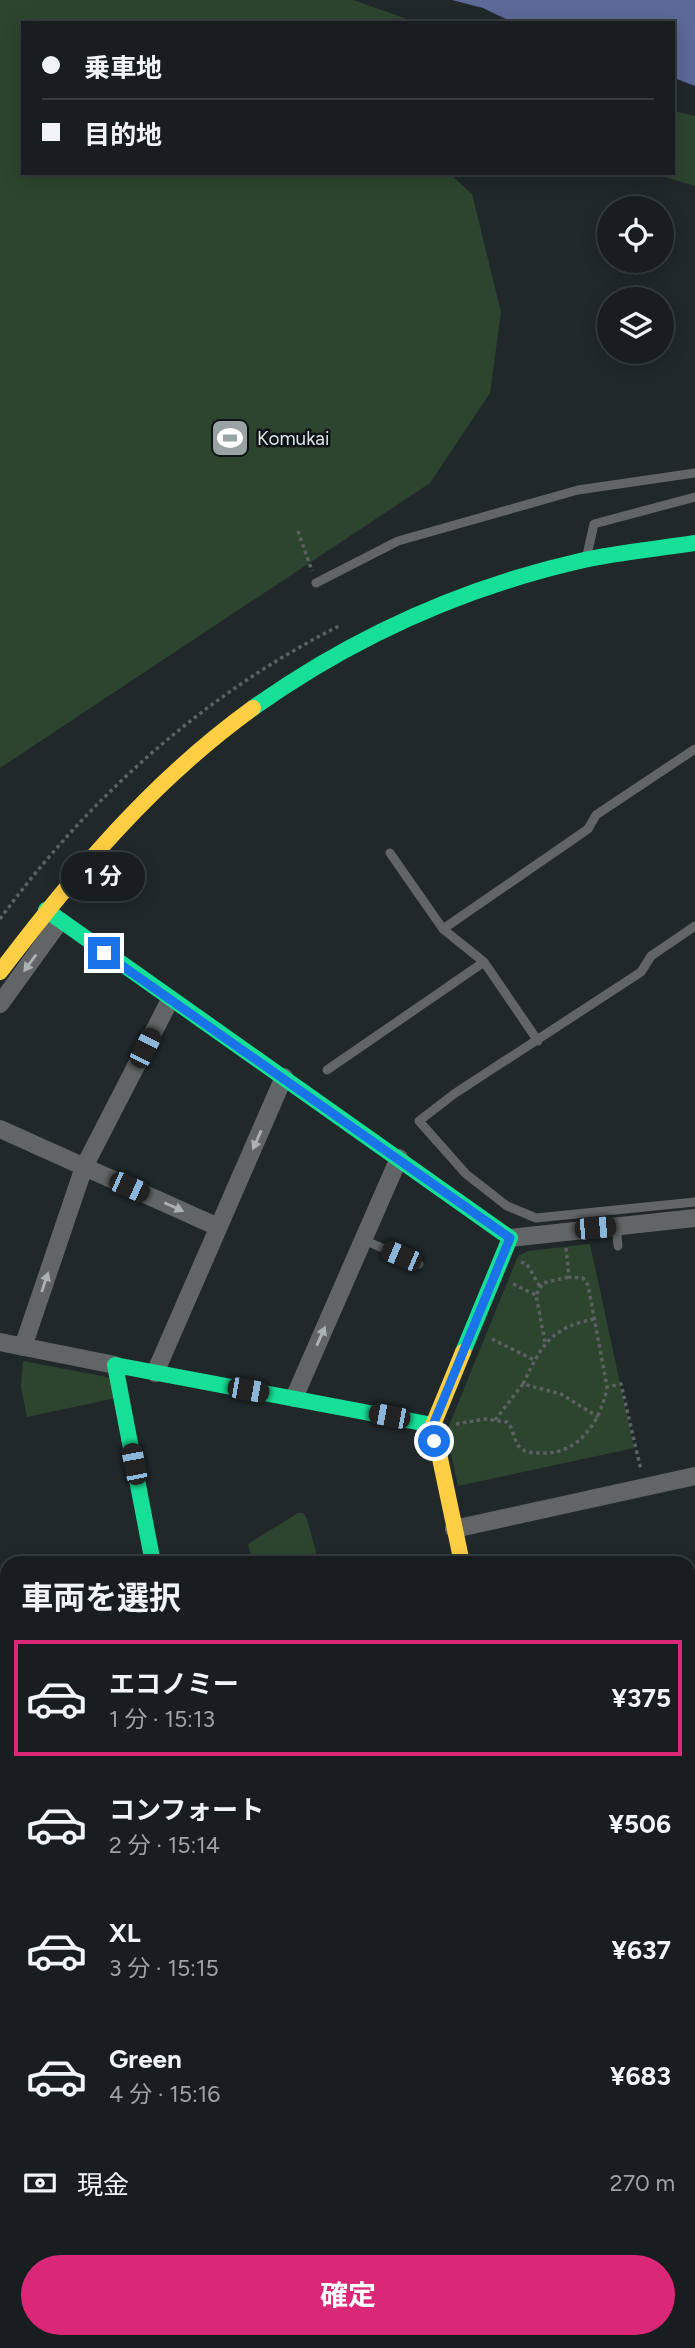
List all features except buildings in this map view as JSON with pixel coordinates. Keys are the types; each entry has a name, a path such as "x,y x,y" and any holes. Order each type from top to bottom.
{"main road":[{"path":"0,972 53,916 112,829 159,782 225,726 285,685 350,646 421,612 510,580 587,560 695,543"},
{"path":"53,916 510,1238 434,1441 460,1556"},
{"path":"152,1556 115,1365 440,1422"}],"street":[{"path":"0,1004 53,916"},
{"path":"23,1347 84,1167 170,1000"},
{"path":"155,1373 284,1077"},
{"path":"0,1129 219,1227"},
{"path":"294,1398 400,1158"},
{"path":"510,1238 695,1218"},
{"path":"0,1342 115,1365"},
{"path":"454,1529 695,1476"}],"lane":[{"path":"316,583 398,541 578,490 695,473"},
{"path":"587,560 594,524 695,498"},
{"path":"443,929 588,829 596,816 695,749"},
{"path":"390,853 443,929 484,962 538,1041"},
{"path":"695,926 651,956 640,972 454,1094 419,1121 433,1140 466,1174 507,1206 536,1217 695,1202"},
{"path":"327,1070 484,962"},
{"path":"616,1226 618,1246"},
{"path":"364,1240 419,1264"}],"path":[{"path":"298,531 316,583"},
{"path":"566,1244 569,1277"},
{"path":"514,1259 527,1264 540,1287"},
{"path":"440,1422 457,1425 495,1420 507,1422 513,1429 517,1444 524,1451 554,1453 576,1442 591,1430 607,1387 588,1285 583,1278 552,1278 540,1287 536,1295 545,1342"},
{"path":"505,1280 536,1295"},
{"path":"495,1420 523,1384 545,1342 573,1324 594,1320"},
{"path":"483,1335 534,1360"},
{"path":"523,1384 561,1394 598,1417"},
{"path":"607,1387 621,1384 642,1476"}],"green space":[{"name":"Komukai","path":"0,0 353,0 413,21 21,21 21,175 451,175 472,194 501,312 490,393 430,483 0,768"},
{"path":"675,111 695,116 695,186 659,175 675,175"},
{"path":"590,1244 634,1448 458,1486 447,1436 448,1428 518,1256 528,1251"},
{"path":"23,1361 112,1378 116,1398 27,1417 21,1387"},
{"path":"298,1513 303,1513 317,1556 251,1556 248,1544"}],"water":[{"path":"452,0 695,0 695,86 675,78 675,21 510,21 483,8"}],"traffic: fast":[{"path":"253,708 291,682 370,637 453,600 539,571 584,560 695,543"},
{"path":"46,910 510,1238 463,1352"},
{"path":"152,1556 115,1365 433,1425"}],"traffic: slow":[{"path":"0,972 57,899 117,830 181,766 253,708"},
{"path":"461,1556 433,1425 463,1352"}],"place":[{"name":"Komukai","path":"230,438"}],"route":[{"path":"104,953 400,1158 510,1238 433,1425 434,1441"}]}
